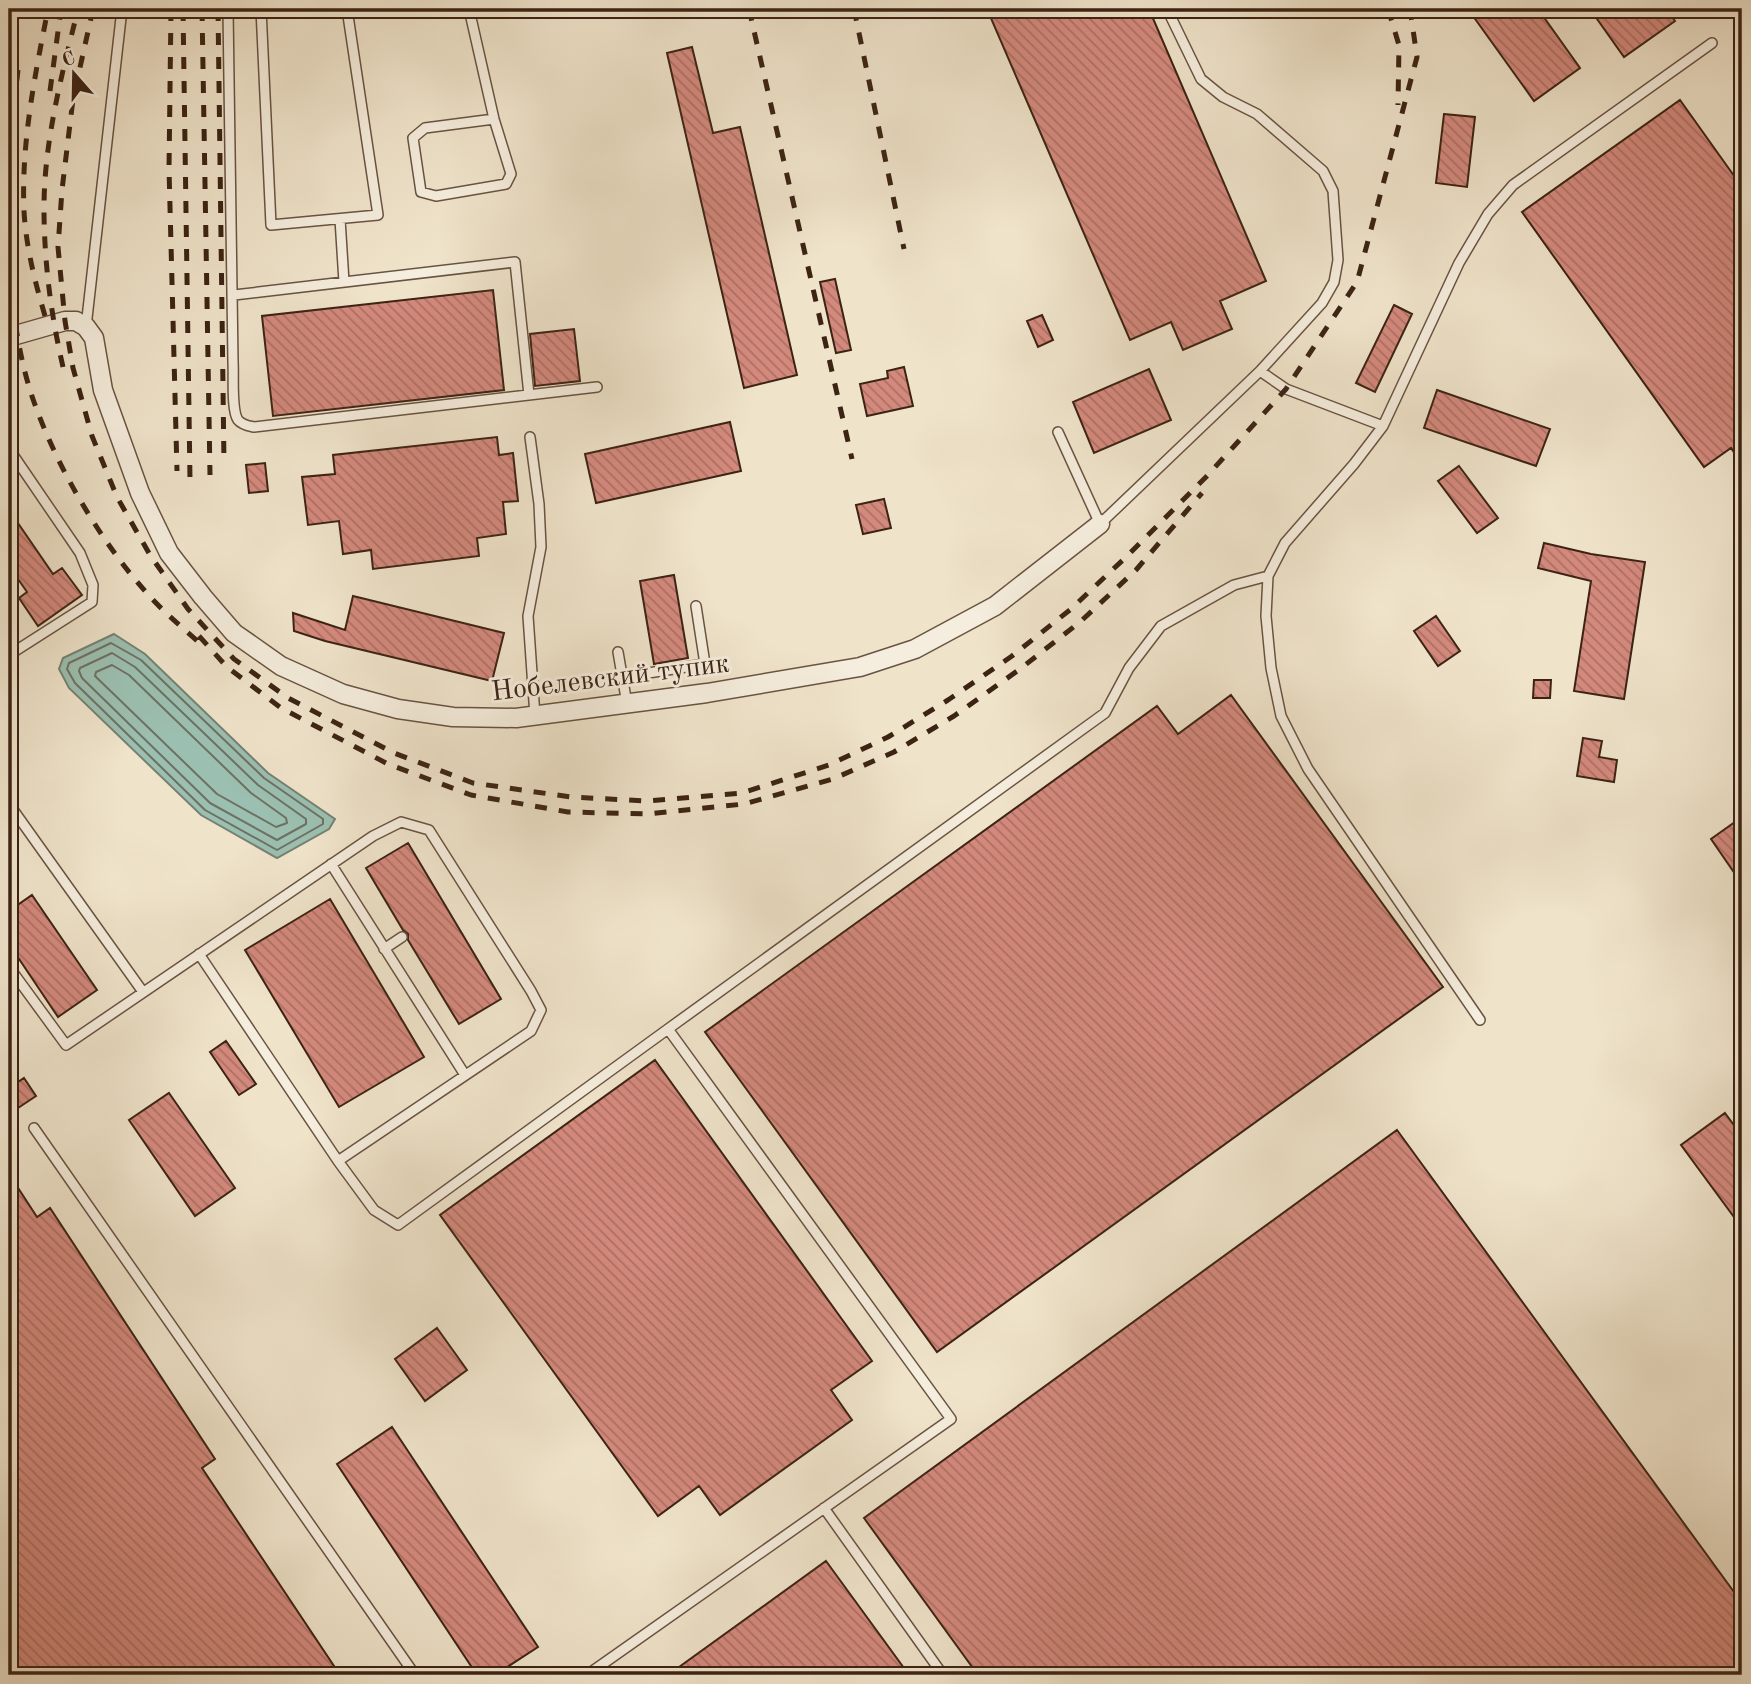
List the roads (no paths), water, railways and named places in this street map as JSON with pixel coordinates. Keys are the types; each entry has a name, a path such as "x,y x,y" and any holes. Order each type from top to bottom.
{"street":[{"path":"9,337 65,321 76,321 86,327"},
{"name":"Нобелевский тупик","path":"86,327 94,338 103,390 140,493 169,553 234,633 281,666 343,694 398,709 453,717 516,718 707,693 860,667 915,649 995,606 1100,524"}],"lane":[{"path":"86,327 122,9"},
{"path":"228,9 234,409 237,419 244,425 254,427 597,387"},
{"path":"261,9 271,225 378,215 347,9"},
{"path":"469,9 494,119 511,174 506,184 436,196 421,192 412,138 425,128 494,119"},
{"path":"1058,432 1100,524 1260,371 1322,303 1334,282 1338,260 1333,191 1323,171 1257,114 1223,97 1201,79 1167,9"},
{"path":"1480,1020 1308,769 1281,716 1270,668 1267,629 1268,576 1285,544 1383,426 1459,263 1489,214 1513,185 1712,43"},
{"path":"340,219 344,282"},
{"path":"234,295 515,262 529,395"},
{"path":"1260,371 1286,389 1383,426"},
{"path":"530,437 539,504 541,547 528,617 535,716"},
{"path":"9,449 80,553 93,585 92,602 9,655"},
{"path":"199,954 338,1161 374,1210 398,1225 1105,713 1129,668 1161,626 1234,585 1268,576"},
{"path":"623,677 705,664 696,606"},
{"path":"618,652 627,704"},
{"path":"9,804 143,992"},
{"path":"9,967 66,1045 373,836 401,822 429,830 541,1010 531,1031 338,1161"},
{"path":"331,864 465,1075"},
{"path":"384,949 402,937"},
{"path":"587,1675 951,1419 668,1029"},
{"path":"34,1128 415,1675"},
{"path":"824,1508 943,1675"}],"water":[{"path":"114,634 145,654 268,773 335,819 329,829 277,858 201,815 69,688 59,669 63,658"}],"railway":[{"path":"45,316 29,251 24,186 30,109 48,9"},
{"path":"50,91 61,9"},
{"path":"63,367 47,268 45,183 55,108 78,9"},
{"path":"93,9 73,99 62,190 58,247 65,321 73,368 92,436 117,497 150,555 188,609 234,659 288,698 394,753 473,783 571,797 647,801 742,793 829,765 888,737 1012,656 1071,609 1206,477 1286,389 1357,282 1417,57 1410,9"},
{"path":"171,9 169,169 177,471"},
{"path":"183,9 190,480"},
{"path":"202,9 210,475"},
{"path":"218,9 224,464"},
{"path":"749,9 852,459"},
{"path":"854,9 904,249"},
{"path":"1388,9 1399,45 1398,105"},
{"path":"9,152 18,70"},
{"path":"9,277 18,340 29,387 43,427 67,477 111,549 128,571 158,606 203,646"},
{"path":"199,636 227,667 281,708 388,764 471,795 568,812 648,814 744,804 833,779 894,752 954,716 1080,622 1136,570 1202,493"}]}
